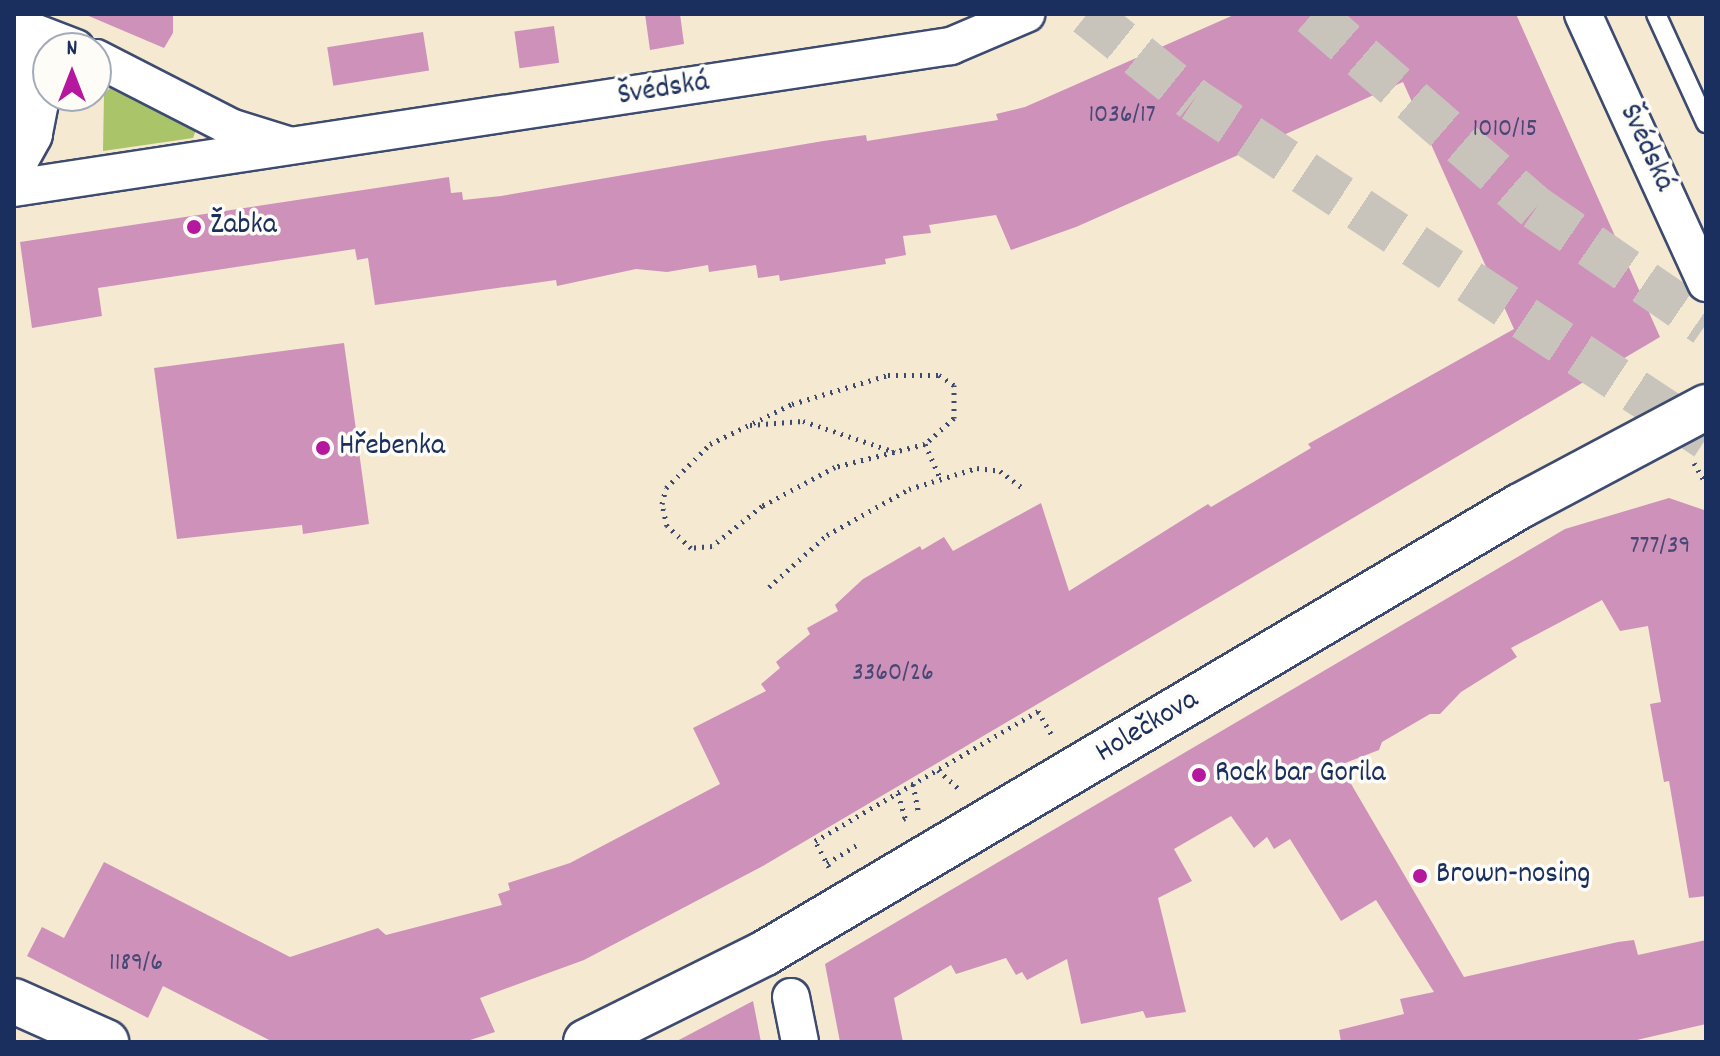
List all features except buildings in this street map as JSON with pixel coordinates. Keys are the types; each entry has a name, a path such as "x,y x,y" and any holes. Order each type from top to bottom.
{"street":[{"name":"Švédská","path":"14,188 298,148 951,46 1026,14"},
{"name":"Švédská","path":"1583,14 1706,283"},
{"path":"15,21 40,32"},
{"path":"14,163 30,134 36,102 15,21"},
{"name":"Švédská","path":"112,66 233,128 298,148"},
{"name":"Holečkova","path":"586,1042 765,953 1520,506 1698,416"},
{"path":"791,997 800,1042"},
{"path":"14,1001 106,1042"}],"lane":[{"path":"1656,14 1706,123"}],"path":[{"path":"917,371 939,375 954,385 958,401 954,418 925,444 835,467 762,506 712,546 691,548 667,526 666,488 710,444 745,425 820,395 917,371"},
{"path":"745,425 803,421 896,453"},
{"path":"925,444 940,478"},
{"path":"1694,463 1706,484"},
{"path":"769,587 850,520 940,478 987,468 1024,489"},
{"path":"866,840 827,863 815,841 1038,711 1041,717"},
{"path":"938,770 969,799"},
{"path":"913,784 922,826"},
{"path":"892,825 905,818 898,793"}],"green space":[{"path":"112,89 196,130 193,138 103,151 104,112 112,112"}],"tunnel":[{"path":"1087,14 1194,100 1706,438"},
{"path":"1312,14 1536,208 1706,325"}],"place":[{"name":"Žabka","path":"194,227"},
{"name":"Hřebenka","path":"323,448"},
{"name":"Rock bar Gorila","path":"1199,775"},
{"name":"Brown-nosing","path":"1420,876"}]}
